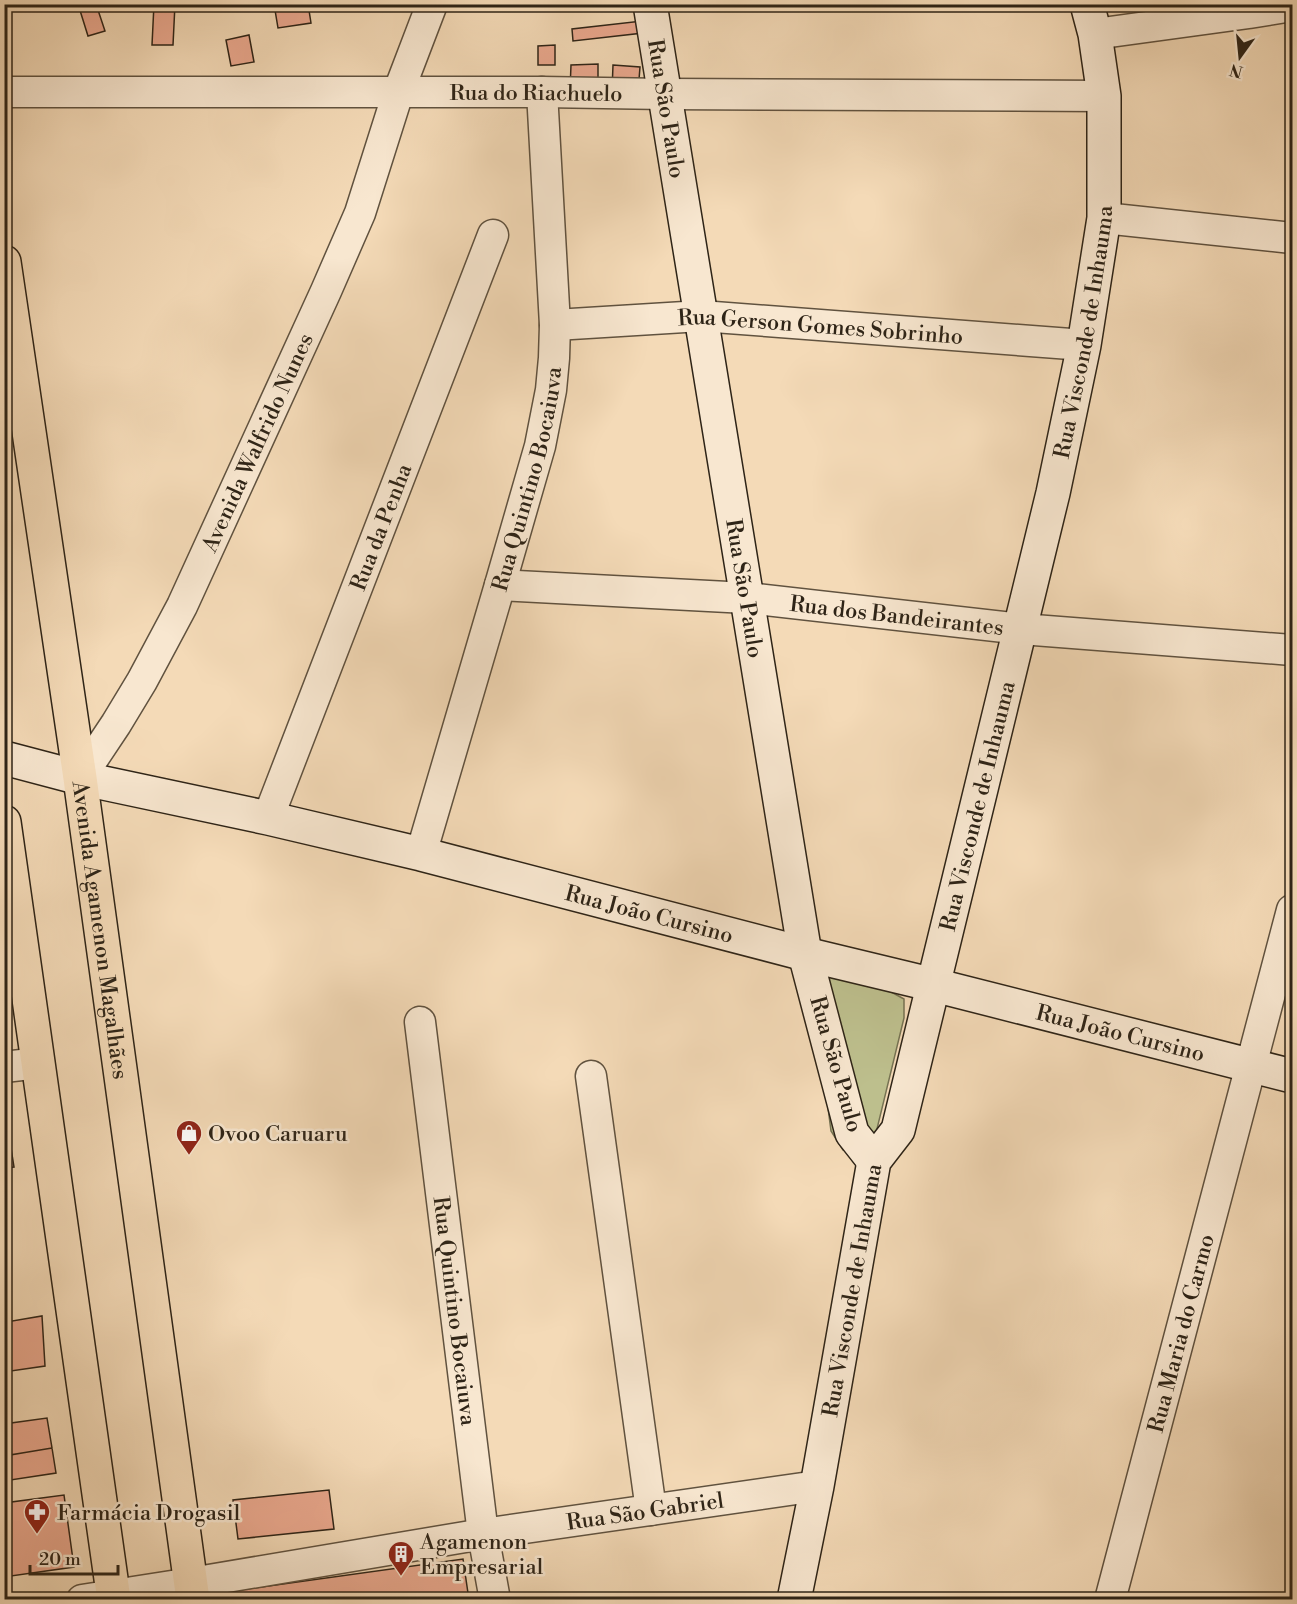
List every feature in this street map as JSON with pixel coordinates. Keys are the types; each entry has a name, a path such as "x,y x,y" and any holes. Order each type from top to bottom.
{"main road":[{"name":"Avenida Agamenon Magalhães","path":"4,262 80,778 192,1591"},
{"path":"4,822 39,1063 103,1598"}],"street":[{"name":"Avenida Walfrido Nunes","path":"80,778 142,681 182,606 326,291 360,213 398,93 432,4"},
{"name":"Rua São Paulo","path":"650,4 805,954 852,1133 874,1161"},
{"path":"1091,19 1249,13 1293,6"},
{"name":"Rua Visconde de Inhauma","path":"794,1599 817,1486 874,1161 898,1130 1021,629 1084,345 1104,218 1104,96 1091,19"},
{"name":"Rua do Riachuelo","path":"4,92 542,92 1104,96"},
{"name":"Rua Quintino Bocaiuva","path":"421,854 540,446 550,390 555,326 542,92"},
{"path":"1104,218 1293,238"},
{"name":"Rua da Penha","path":"268,818 493,235"},
{"name":"Rua Gerson Gomes Sobrinho","path":"555,326 700,316 1084,345"},
{"name":"Rua dos Bandeirantes","path":"500,585 747,598 1021,629 1293,650"},
{"name":"Rua João Cursino","path":"4,758 80,778 268,818 421,854 805,954 934,984 1293,1076"},
{"name":"Rua Maria do Carmo","path":"1110,1599 1293,910"},
{"name":"Rua Quintino Bocaiuva","path":"420,1022 483,1533 495,1599"},
{"path":"4,1067 39,1063"},
{"path":"591,1076 651,1510"},
{"name":"Rua São Gabriel","path":"103,1598 192,1591 483,1533 817,1486"}],"green space":[{"path":"826,971 884,988 904,999 904,1018 876,1133 861,1149 843,1150 831,1131 814,999"}],"building":[{"path":"78,4 96,4 105,31 88,36"},
{"path":"154,4 175,4 173,45 152,45"},
{"path":"274,4 308,4 311,23 278,28"},
{"path":"642,21 643,33 573,41 572,29"},
{"path":"249,35 254,62 231,66 226,40"},
{"path":"555,45 555,65 538,65 538,46"},
{"path":"598,64 598,90 570,90 571,65"},
{"path":"613,65 640,67 638,92 612,91"},
{"path":"4,1104 14,1167 4,1168"},
{"path":"42,1316 45,1366 4,1372 4,1347 9,1347 6,1322"},
{"path":"4,1321 9,1347 4,1347"},
{"path":"47,1418 52,1448 4,1456 4,1424"},
{"path":"52,1448 56,1473 4,1481 4,1456"},
{"path":"329,1490 334,1529 238,1539 233,1500"},
{"name":"Farmácia Drogasil","path":"64,1495 74,1567 4,1577 4,1503"},
{"name":"Agamenon Empresarial","path":"463,1559 469,1600 210,1600 210,1594"}],"place":[{"name":"Ovoo Caruaru","path":"189,1156"},
{"name":"Farmácia Drogasil","path":"37,1535"},
{"name":"Agamenon Empresarial","path":"401,1577"}]}
